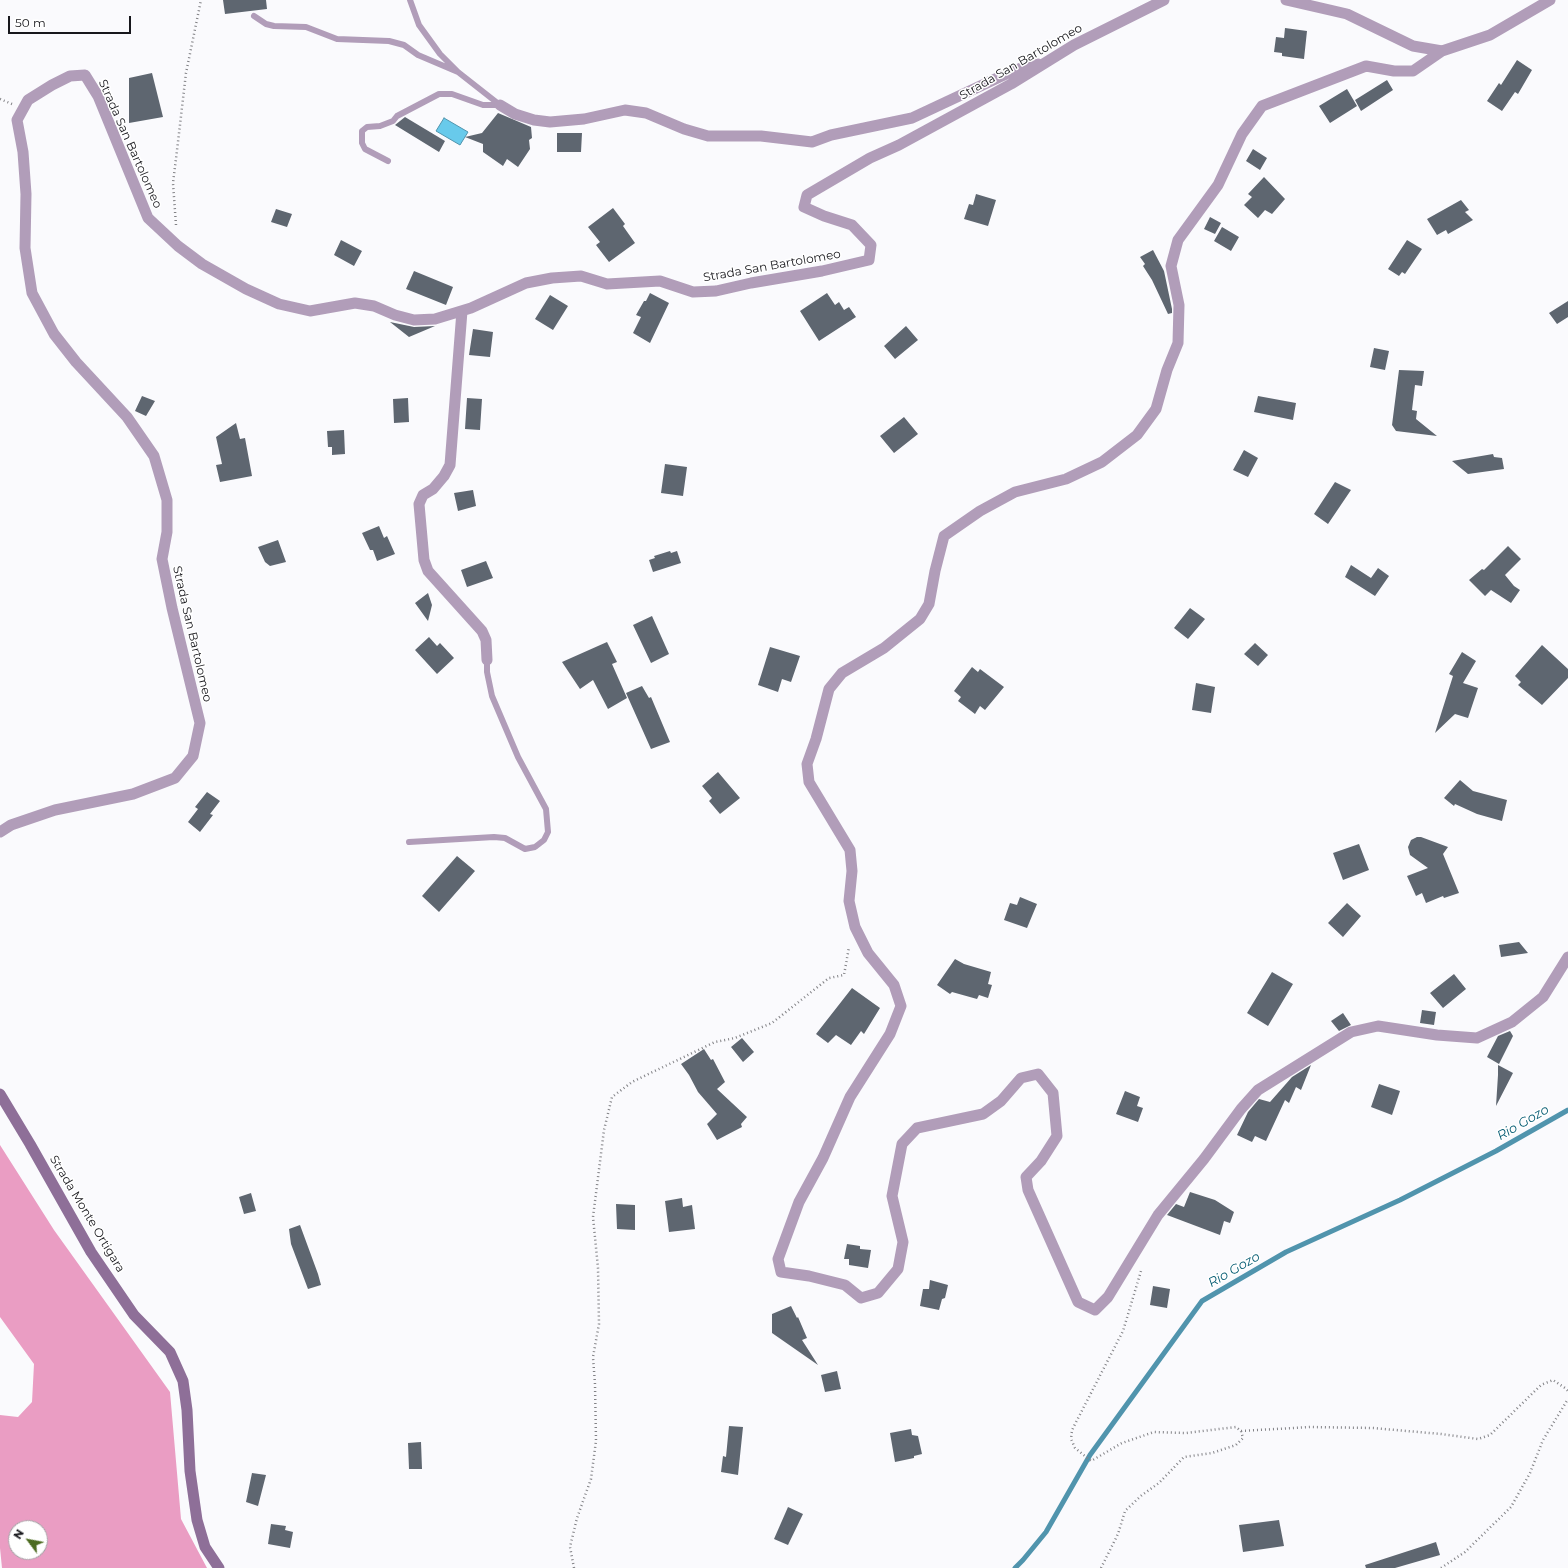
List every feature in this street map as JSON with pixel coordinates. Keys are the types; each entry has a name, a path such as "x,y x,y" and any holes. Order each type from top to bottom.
{"main road":[{"name":"Strada Monte Ortigara","path":"0,1094 91,1252 134,1315 170,1352 183,1381 187,1410 190,1471 196,1520 205,1547 219,1568"}],"street":[{"name":"Strada San Bartolomeo","path":"0,832 11,825 55,810 133,794 175,778 194,756 200,723 177,630 162,559 167,532 167,500 154,456 126,417 76,362 54,334 32,293 25,248 26,194 23,152 17,120 28,100 70,76 85,76 98,96 148,218 178,246 202,264 246,289 279,304 310,311 355,303 374,306 395,315 414,320 435,319 462,310 526,283 552,278 581,276 607,284 660,281 693,292 716,291 751,283 822,271 869,260 871,245 852,226 804,207 807,195 870,158 899,145 1011,84 1110,26 1164,0"},
{"path":"1286,0 1347,14 1413,46 1442,51"},
{"path":"1550,0 1490,35 1442,51 1413,71 1394,71 1366,66 1262,106 1242,134 1218,185 1178,240 1171,266 1179,305 1178,343 1167,370 1156,409 1138,436 1102,462 1066,479 1015,492 980,512 944,536 935,571 929,604 920,619 884,648 842,673 829,690 816,739 807,764 809,782 850,850 852,871 849,901 855,927 868,953 894,985 901,1006 890,1034 850,1097 823,1158 799,1202 778,1259 781,1272 809,1276 845,1285 861,1298 878,1294 898,1269 903,1242 892,1196 902,1144 917,1128 983,1114 1001,1101 1021,1078 1038,1074 1053,1093 1057,1136 1041,1161 1026,1177 1028,1190 1078,1302 1095,1310 1108,1297 1158,1215 1204,1159 1241,1109 1258,1090 1351,1032 1378,1026 1437,1035 1477,1038 1512,1022 1543,996 1568,957"},
{"path":"500,104 515,114 534,120 550,122 584,119 625,110 646,113 684,129 708,136 761,136 812,142 832,135 912,118 1006,74 1026,66 1045,63"},
{"path":"462,310 450,465 444,476 433,489 423,495 419,504 424,560 428,571 482,631 486,640 487,660"}],"lane":[{"path":"410,0 419,25 440,54 458,72 500,104"},
{"path":"254,16 266,24 274,26 306,27 337,39 389,41 404,44 418,55 458,72"},
{"path":"388,161 365,149 362,143 362,131 368,127 380,126 393,121 397,116 439,94 452,94 483,105 500,104"},
{"path":"409,842 494,837 505,838 525,849 535,847 544,840 548,832 546,809 518,757 492,696 487,672 487,660"}],"path":[{"path":"178,246 173,183 186,73 201,0"},
{"path":"574,1568 570,1547 577,1518 591,1479 596,1441 596,1384 593,1357 599,1324 598,1268 593,1217 604,1130 612,1097 632,1082 715,1042 735,1038 772,1023 829,978 844,975 848,951 855,927"},
{"path":"1101,1568 1118,1534 1125,1511 1142,1495 1159,1483 1184,1457 1212,1453 1236,1445 1243,1438 1241,1431 1236,1427 1186,1433 1154,1432 1122,1443 1091,1461 1076,1448 1071,1439 1072,1430 1123,1331 1142,1266"},
{"path":"1241,1431 1310,1427 1373,1428 1478,1439 1490,1435 1540,1385 1553,1380 1568,1391"},
{"path":"1441,1568 1465,1552 1510,1507 1530,1473 1543,1440 1568,1399"}],"shaded area":[{"path":"0,1145 54,1230 170,1392 181,1519 207,1568 2,1568 0,1548 0,1415 18,1417 32,1402 34,1364 0,1317"}],"water":[{"path":"444,118 468,132 460,145 436,131"}],"building":[{"path":"223,0 266,0 267,9 225,14"},
{"path":"1285,28 1307,31 1304,59 1282,56 1282,53 1274,52 1276,37 1284,38"},
{"path":"1517,60 1532,70 1518,94 1515,92 1502,111 1487,101 1499,83 1501,85"},
{"path":"152,73 163,117 129,123 129,78"},
{"path":"1387,80 1393,90 1361,111 1355,100"},
{"path":"1347,89 1357,106 1330,123 1319,106"},
{"path":"498,113 531,127 532,138 529,140 530,149 518,167 507,159 503,166 483,152 483,144 465,137 482,133"},
{"path":"405,117 445,141 439,152 395,125"},
{"path":"557,133 582,133 581,152 557,152"},
{"path":"1253,149 1267,158 1260,170 1246,161"},
{"path":"1264,177 1285,199 1272,214 1265,210 1258,218 1244,205 1252,197 1248,194"},
{"path":"976,194 996,200 988,226 964,219 969,204 973,205"},
{"path":"1461,200 1469,210 1465,212 1473,220 1448,234 1446,230 1437,235 1427,219"},
{"path":"613,208 625,224 623,226 635,243 609,262 596,245 600,242 588,227"},
{"path":"276,209 292,214 287,227 271,222"},
{"path":"1210,217 1221,223 1215,234 1204,229"},
{"path":"1222,227 1239,237 1231,251 1214,241"},
{"path":"341,240 362,251 354,266 334,255"},
{"path":"1407,240 1422,249 1405,274 1402,272 1399,276 1388,269"},
{"path":"1153,250 1164,271 1172,313 1168,314 1152,280 1143,266 1145,264 1140,257"},
{"path":"414,271 453,287 446,305 406,289"},
{"path":"650,293 669,303 650,343 633,333 641,317 636,315"},
{"path":"827,293 835,305 839,302 844,310 849,307 856,317 819,341 800,311"},
{"path":"550,295 568,306 553,330 535,319"},
{"path":"1568,301 1568,317 1557,324 1549,313"},
{"path":"390,322 414,327 435,326 409,337"},
{"path":"906,326 918,340 895,359 884,346"},
{"path":"473,329 493,332 490,357 469,355"},
{"path":"1374,348 1389,351 1385,370 1370,367"},
{"path":"1399,370 1424,371 1422,386 1415,385 1412,410 1417,411 1416,419 1437,436 1396,431 1392,425"},
{"path":"142,396 155,401 146,416 135,411"},
{"path":"1258,396 1296,403 1293,420 1254,412"},
{"path":"408,398 409,422 394,423 393,399"},
{"path":"467,398 482,399 480,430 465,429"},
{"path":"904,417 918,434 894,453 880,436"},
{"path":"236,423 240,439 245,438 252,476 220,482 216,465 222,464 216,437"},
{"path":"344,430 345,454 332,455 332,447 328,447 327,431"},
{"path":"1244,450 1258,458 1248,477 1233,470"},
{"path":"1493,454 1494,457 1502,458 1504,469 1468,474 1452,461"},
{"path":"665,464 687,467 683,496 661,493"},
{"path":"1335,482 1351,490 1328,524 1314,514"},
{"path":"473,490 476,506 458,511 454,493"},
{"path":"379,526 384,538 387,536 395,554 377,561 373,550 370,550 362,533"},
{"path":"278,540 286,562 270,566 265,562 258,547"},
{"path":"1508,546 1521,559 1505,575 1514,586 1520,590 1511,603 1491,590 1485,596 1469,580 1482,569 1484,570"},
{"path":"670,551 671,553 677,551 681,563 653,572 649,560 655,558 654,556"},
{"path":"486,561 493,578 467,587 461,570"},
{"path":"1351,565 1371,578 1378,568 1389,576 1375,596 1345,577"},
{"path":"428,593 432,605 428,621 415,603"},
{"path":"1190,608 1205,619 1188,639 1174,628"},
{"path":"652,616 669,654 651,663 633,625"},
{"path":"429,637 437,646 440,643 454,658 437,674 415,650"},
{"path":"607,642 617,662 612,664 627,698 608,709 593,680 580,689 562,662"},
{"path":"1255,643 1268,655 1258,666 1244,654"},
{"path":"1542,645 1568,669 1568,678 1542,705 1518,685 1521,682 1515,676"},
{"path":"770,647 800,656 791,682 782,679 778,692 758,685"},
{"path":"1462,652 1476,661 1463,683 1478,688 1468,718 1455,714 1435,733 1453,676 1449,674"},
{"path":"972,667 978,672 980,669 1004,687 985,710 980,706 975,714 958,701 961,697 954,691"},
{"path":"1196,683 1215,687 1211,713 1192,710"},
{"path":"642,686 649,698 651,697 670,742 651,749 626,693"},
{"path":"718,772 740,798 720,814 709,801 712,798 702,786"},
{"path":"1460,780 1473,791 1507,800 1502,821 1477,814 1455,804 1454,806 1444,798"},
{"path":"207,792 220,801 210,814 213,815 200,832 188,822 198,809 195,807"},
{"path":"1421,837 1448,847 1443,854 1459,893 1444,898 1443,896 1426,903 1422,893 1416,896 1407,876 1428,868 1410,855 1408,847 1411,840"},
{"path":"1359,844 1369,870 1343,880 1333,853"},
{"path":"457,856 475,871 439,912 422,896"},
{"path":"1020,897 1037,904 1027,928 1004,920 1010,903 1017,905"},
{"path":"1347,903 1361,916 1343,937 1328,923"},
{"path":"1519,942 1528,953 1501,957 1499,945"},
{"path":"955,959 964,964 991,972 988,984 992,985 988,998 979,995 977,999 952,992 950,994 937,985"},
{"path":"1272,972 1293,984 1268,1026 1247,1013"},
{"path":"1454,974 1466,989 1443,1008 1430,993"},
{"path":"852,988 880,1008 864,1034 861,1031 851,1045 836,1035 828,1043 816,1034"},
{"path":"1422,1010 1436,1012 1434,1025 1420,1023"},
{"path":"1343,1013 1351,1025 1339,1031 1331,1021"},
{"path":"1510,1031 1513,1036 1499,1064 1487,1057 1498,1036"},
{"path":"742,1038 754,1052 743,1062 731,1047"},
{"path":"704,1049 711,1060 713,1059 725,1082 717,1089 747,1117 741,1124 742,1127 717,1140 707,1124 717,1114 698,1092 681,1064"},
{"path":"1311,1065 1301,1090 1296,1087 1289,1103 1285,1100 1266,1141 1255,1136 1252,1142 1237,1135 1248,1112 1259,1099 1270,1102 1292,1077"},
{"path":"1498,1065 1513,1073 1496,1106 1498,1075"},
{"path":"1379,1084 1400,1091 1392,1115 1371,1107"},
{"path":"1125,1091 1140,1097 1137,1106 1143,1108 1138,1122 1116,1114"},
{"path":"1190,1192 1215,1200 1234,1212 1230,1223 1224,1221 1220,1235 1167,1215 1176,1204 1184,1207"},
{"path":"251,1193 256,1211 244,1214 239,1197"},
{"path":"682,1198 683,1207 692,1205 695,1229 669,1232 665,1201"},
{"path":"616,1204 635,1205 635,1230 617,1229"},
{"path":"300,1225 321,1285 308,1289 291,1244 289,1229"},
{"path":"847,1244 860,1246 860,1249 871,1250 868,1268 849,1265 849,1259 844,1259"},
{"path":"930,1280 948,1285 945,1298 942,1299 939,1310 920,1306 923,1289 929,1289"},
{"path":"1153,1286 1170,1289 1167,1308 1150,1305"},
{"path":"791,1306 797,1318 798,1317 807,1338 802,1340 818,1365 772,1333 772,1314"},
{"path":"837,1371 841,1389 825,1392 821,1375"},
{"path":"729,1426 743,1427 738,1475 721,1472 723,1456 726,1457"},
{"path":"911,1429 912,1435 918,1436 922,1454 914,1456 914,1458 895,1462 890,1433"},
{"path":"421,1442 422,1469 409,1469 408,1443"},
{"path":"252,1473 266,1475 258,1506 246,1502"},
{"path":"788,1507 803,1514 788,1545 774,1539"},
{"path":"1279,1520 1284,1546 1243,1552 1239,1525"},
{"path":"271,1524 286,1526 285,1530 293,1532 290,1548 268,1544"},
{"path":"1436,1542 1440,1555 1395,1568 1366,1568 1365,1565"}],"waterway":[{"name":"Rio Gozo","path":"1015,1568 1046,1532 1090,1455 1202,1301 1286,1252 1400,1200 1496,1151 1568,1110"}]}
